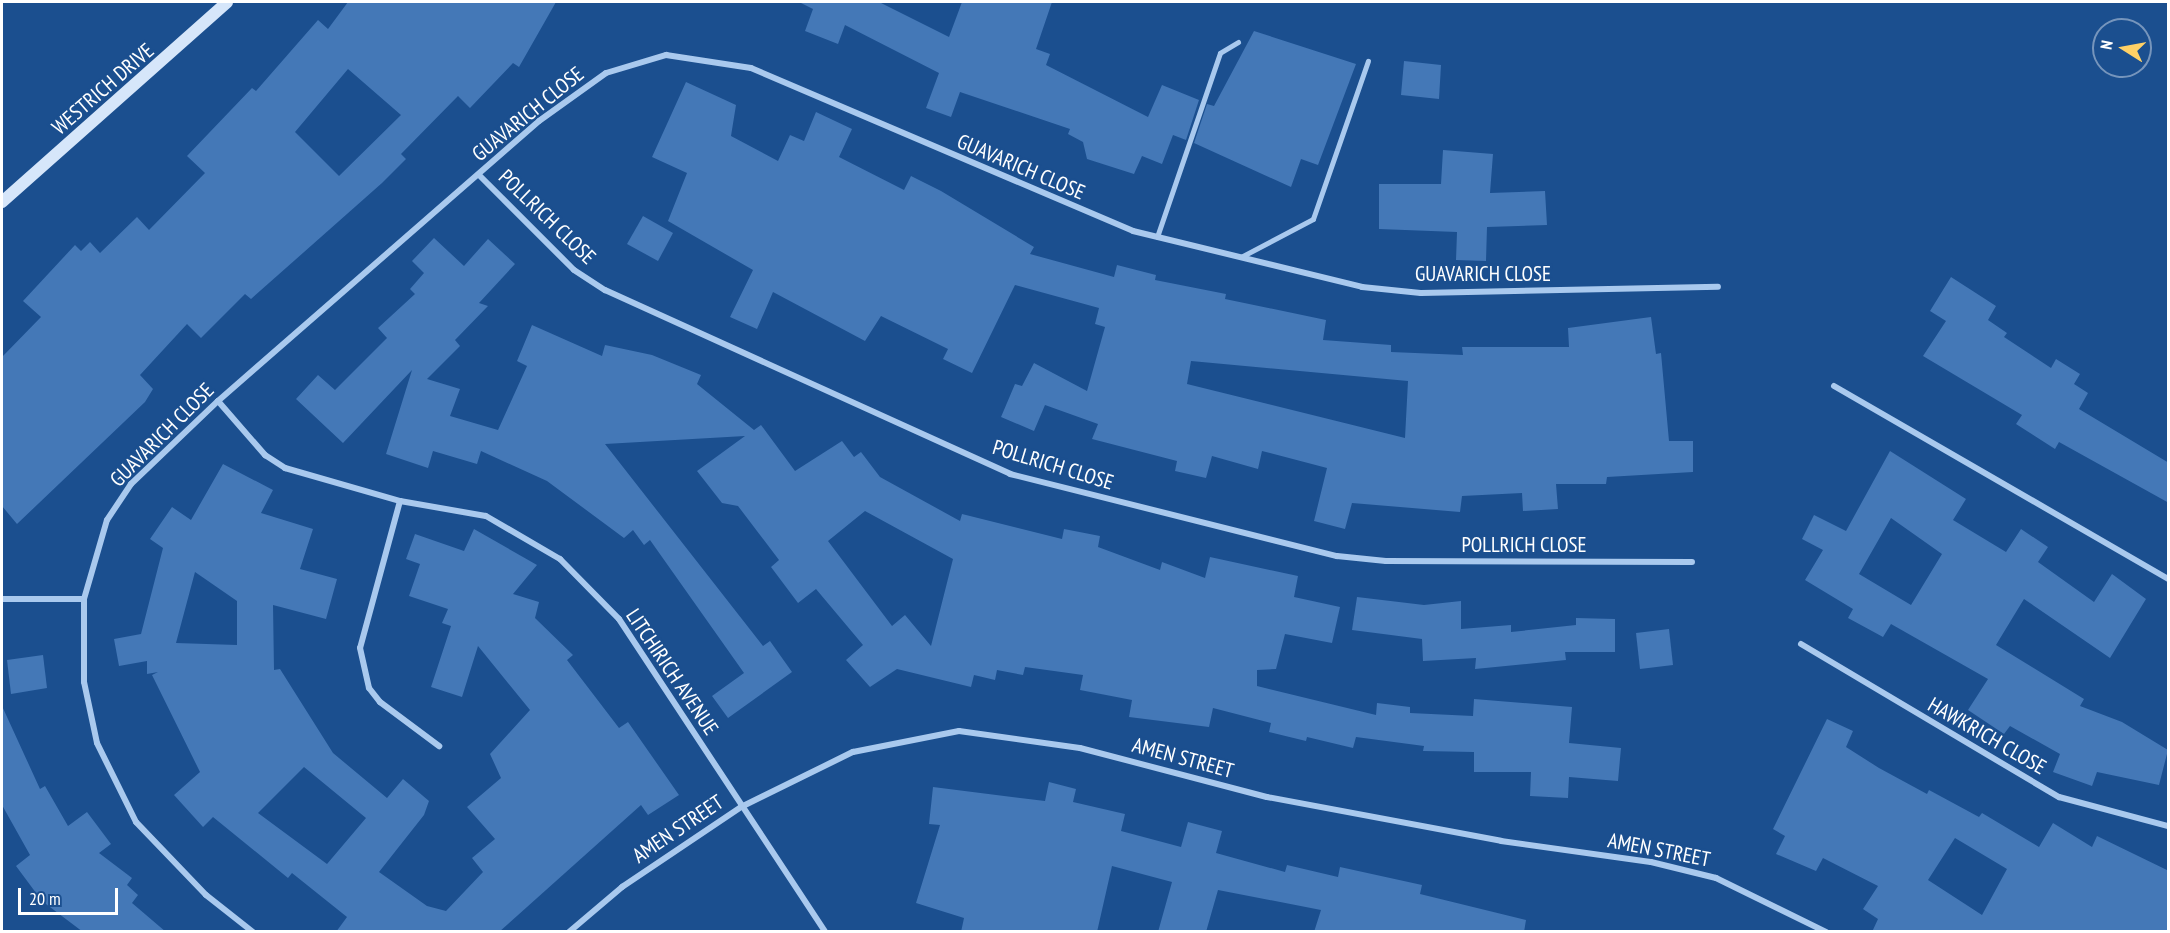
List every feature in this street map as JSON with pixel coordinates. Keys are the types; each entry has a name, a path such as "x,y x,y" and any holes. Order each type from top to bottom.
{"street":[{"name":"WESTRICH DRIVE","path":"2,202 227,2"},
{"name":"GUAVARICH CLOSE","path":"253,932 206,896 136,822 97,743 84,682 84,599 107,520 131,484 218,401 539,121 606,73 666,55 710,59 751,68 1066,206 1157,237 1362,287 1421,293 1718,287"},
{"name":"POLLRICH CLOSE","path":"479,175 574,270 605,290 1010,474 1337,556 1386,561 1692,562"},
{"path":"1834,386 2169,579"},
{"name":"LITCHIRICH AVENUE","path":"218,401 266,455 285,468 400,501 486,516 560,559 619,619 825,932"},
{"path":"400,501 360,648 369,688 380,702 439,746"},
{"path":"2,599 84,599"},
{"name":"HAWKRICH CLOSE","path":"1801,644 2059,797 2169,826"},
{"name":"AMEN STREET","path":"569,932 622,887 741,807 853,752 959,731 1015,737 1267,797 1502,841 1651,862 1716,878 1826,932"}],"lane":[{"path":"1157,237 1220,53 1238,42"},
{"path":"1241,257 1313,219 1368,61"}],"building":[{"path":"348,2 556,2 519,67 513,63 470,108 458,96 401,154 406,159 382,183 251,299 245,294 201,338 187,324 140,375 153,389 145,402 17,524 2,506 2,357 41,317 23,301 75,245 81,251 90,242 100,253 137,217 149,230 205,173 187,156 252,88 256,91 318,20 328,29","holes":["348,69 401,115 339,176 295,132"]},
{"path":"799,2 879,2 949,37 962,2 1052,2 1036,49 1050,54 1046,65 1148,117 1162,85 1199,100 1186,140 1173,135 1162,164 1142,156 1134,174 1087,159 1083,142 1068,134 1070,129 960,92 951,117 926,108 939,73 845,25 838,44 805,31 813,9"},
{"path":"1254,31 1356,64 1318,165 1301,159 1291,187 1194,143 1207,104 1214,106"},
{"path":"1404,61 1441,65 1439,99 1401,95"},
{"path":"686,82 736,105 731,136 778,161 790,135 804,141 816,112 852,129 839,157 904,190 911,176 941,191 1034,247 1030,254 1114,277 1117,265 1156,275 1155,280 1226,294 1225,299 1326,320 1323,340 1391,345 1391,352 1463,355 1462,347 1569,347 1568,328 1651,317 1656,354 1661,353 1669,441 1693,441 1693,472 1607,477 1606,484 1556,484 1558,509 1523,511 1522,493 1462,496 1460,512 1352,503 1345,529 1314,521 1327,468 1262,451 1258,469 1212,456 1206,478 1175,471 1177,461 1092,439 1098,424 1045,405 1034,431 1001,417 1015,384 1022,386 1034,363 1087,391 1105,327 1095,324 1099,308 1015,285 972,373 943,359 948,349 881,316 865,341 773,292 757,329 730,317 753,270 668,221 687,173 652,157","holes":["1191,361 1408,381 1405,438 1187,384"]},
{"path":"1443,150 1493,154 1490,193 1545,191 1547,225 1487,227 1486,261 1456,260 1457,232 1379,229 1379,184 1441,184"},
{"path":"643,216 673,233 658,261 627,244"},
{"path":"434,238 464,266 488,239 515,264 479,303 488,306 455,340 460,346 427,379 460,389 450,416 498,430 527,366 517,361 532,325 602,356 605,345 652,355 701,375 697,384 754,430 761,425 795,471 842,441 854,457 861,452 880,477 960,521 962,514 1062,539 1064,529 1100,536 1098,547 1160,570 1162,562 1205,578 1210,557 1298,576 1294,597 1340,607 1332,643 1285,634 1276,669 1257,670 1257,686 1376,715 1377,703 1410,707 1410,713 1473,716 1474,699 1572,707 1569,743 1621,748 1618,781 1569,777 1568,798 1530,796 1531,772 1474,772 1474,752 1423,751 1424,746 1356,737 1353,748 1307,737 1306,741 1269,732 1271,723 1213,708 1209,727 1129,717 1132,700 1080,690 1083,675 1025,667 1023,675 997,670 995,680 974,675 971,687 897,669 870,687 846,660 863,645 816,589 798,603 771,567 779,560 738,506 722,503 697,471 745,436 605,444 763,646 770,641 792,672 728,718 712,696 744,673 650,540 644,545 633,530 624,538 547,481 481,451 477,464 433,451 428,468 386,454 412,370 343,443 296,399 318,375 335,390 387,338 378,328 415,294 410,289 424,273 412,261","holes":["865,511 953,559 931,646 905,615 892,626 828,541"]},
{"path":"1951,277 1996,306 1988,320 2007,333 2004,337 2051,368 2056,359 2080,374 2074,384 2088,393 2079,409 2169,463 2169,503 2059,442 2055,449 2016,424 2022,415 1923,356 1946,321 1930,311"},
{"path":"1890,451 1966,499 1953,520 2006,552 2021,529 2048,547 2038,562 2094,602 2112,574 2146,599 2110,658 2024,599 1996,645 2084,699 2080,706 2122,722 2168,750 2159,785 2097,772 2092,786 2053,772 2060,754 2010,726 2004,734 1968,710 1988,679 1891,624 1883,637 1848,618 1853,609 1805,580 1823,550 1802,539 1814,515 1846,531","holes":["1891,518 1942,554 1911,605 1859,574"]},
{"path":"223,464 273,490 261,513 313,529 300,569 337,579 326,619 273,605 274,670 280,669 333,753 387,798 403,779 429,801 424,815 379,872 427,906 446,911 483,872 472,858 495,839 467,807 501,778 490,754 530,710 478,646 462,697 431,687 451,626 442,623 448,609 409,596 420,564 406,559 415,534 464,551 474,529 537,565 513,594 539,602 535,618 573,655 567,660 619,728 628,722 679,795 648,815 641,805 499,932 336,932 347,917 292,873 288,878 213,817 203,827 174,795 200,772 152,675 158,672 147,674 147,661 119,666 114,639 141,634 163,548 150,539 172,507 191,520","holes":["195,572 237,601 237,645 176,643","304,767 366,818 327,864 258,813"]},
{"path":"1357,597 1424,605 1461,601 1461,629 1511,625 1511,632 1576,625 1576,618 1615,619 1615,652 1565,652 1566,660 1475,669 1476,658 1423,661 1422,639 1352,630"},
{"path":"1669,629 1673,665 1640,669 1636,633"},
{"path":"43,655 47,688 11,694 7,660"},
{"path":"2,706 40,789 45,786 68,826 87,812 111,844 99,853 132,878 127,885 138,895 132,903 166,932 83,932 42,901 16,866 30,855 2,805"},
{"path":"1827,719 1853,731 1846,747 1879,768 1927,794 1929,790 1979,817 1982,813 2039,847 2053,823 2092,847 2097,836 2169,871 2169,932 1872,932 1878,919 1863,909 1878,886 1823,858 1816,871 1776,854 1785,836 1773,829","holes":["1955,838 2007,869 1982,915 1928,880"]},
{"path":"1049,782 1076,789 1073,802 1125,814 1121,831 1181,847 1188,822 1222,831 1216,853 1285,872 1287,865 1338,877 1340,867 1422,885 1420,894 1526,920 1524,932 1314,932 1321,910 1218,890 1206,932 1158,932 1172,882 1112,866 1097,932 961,932 964,918 916,903 940,825 929,824 933,787 1045,801"}]}
